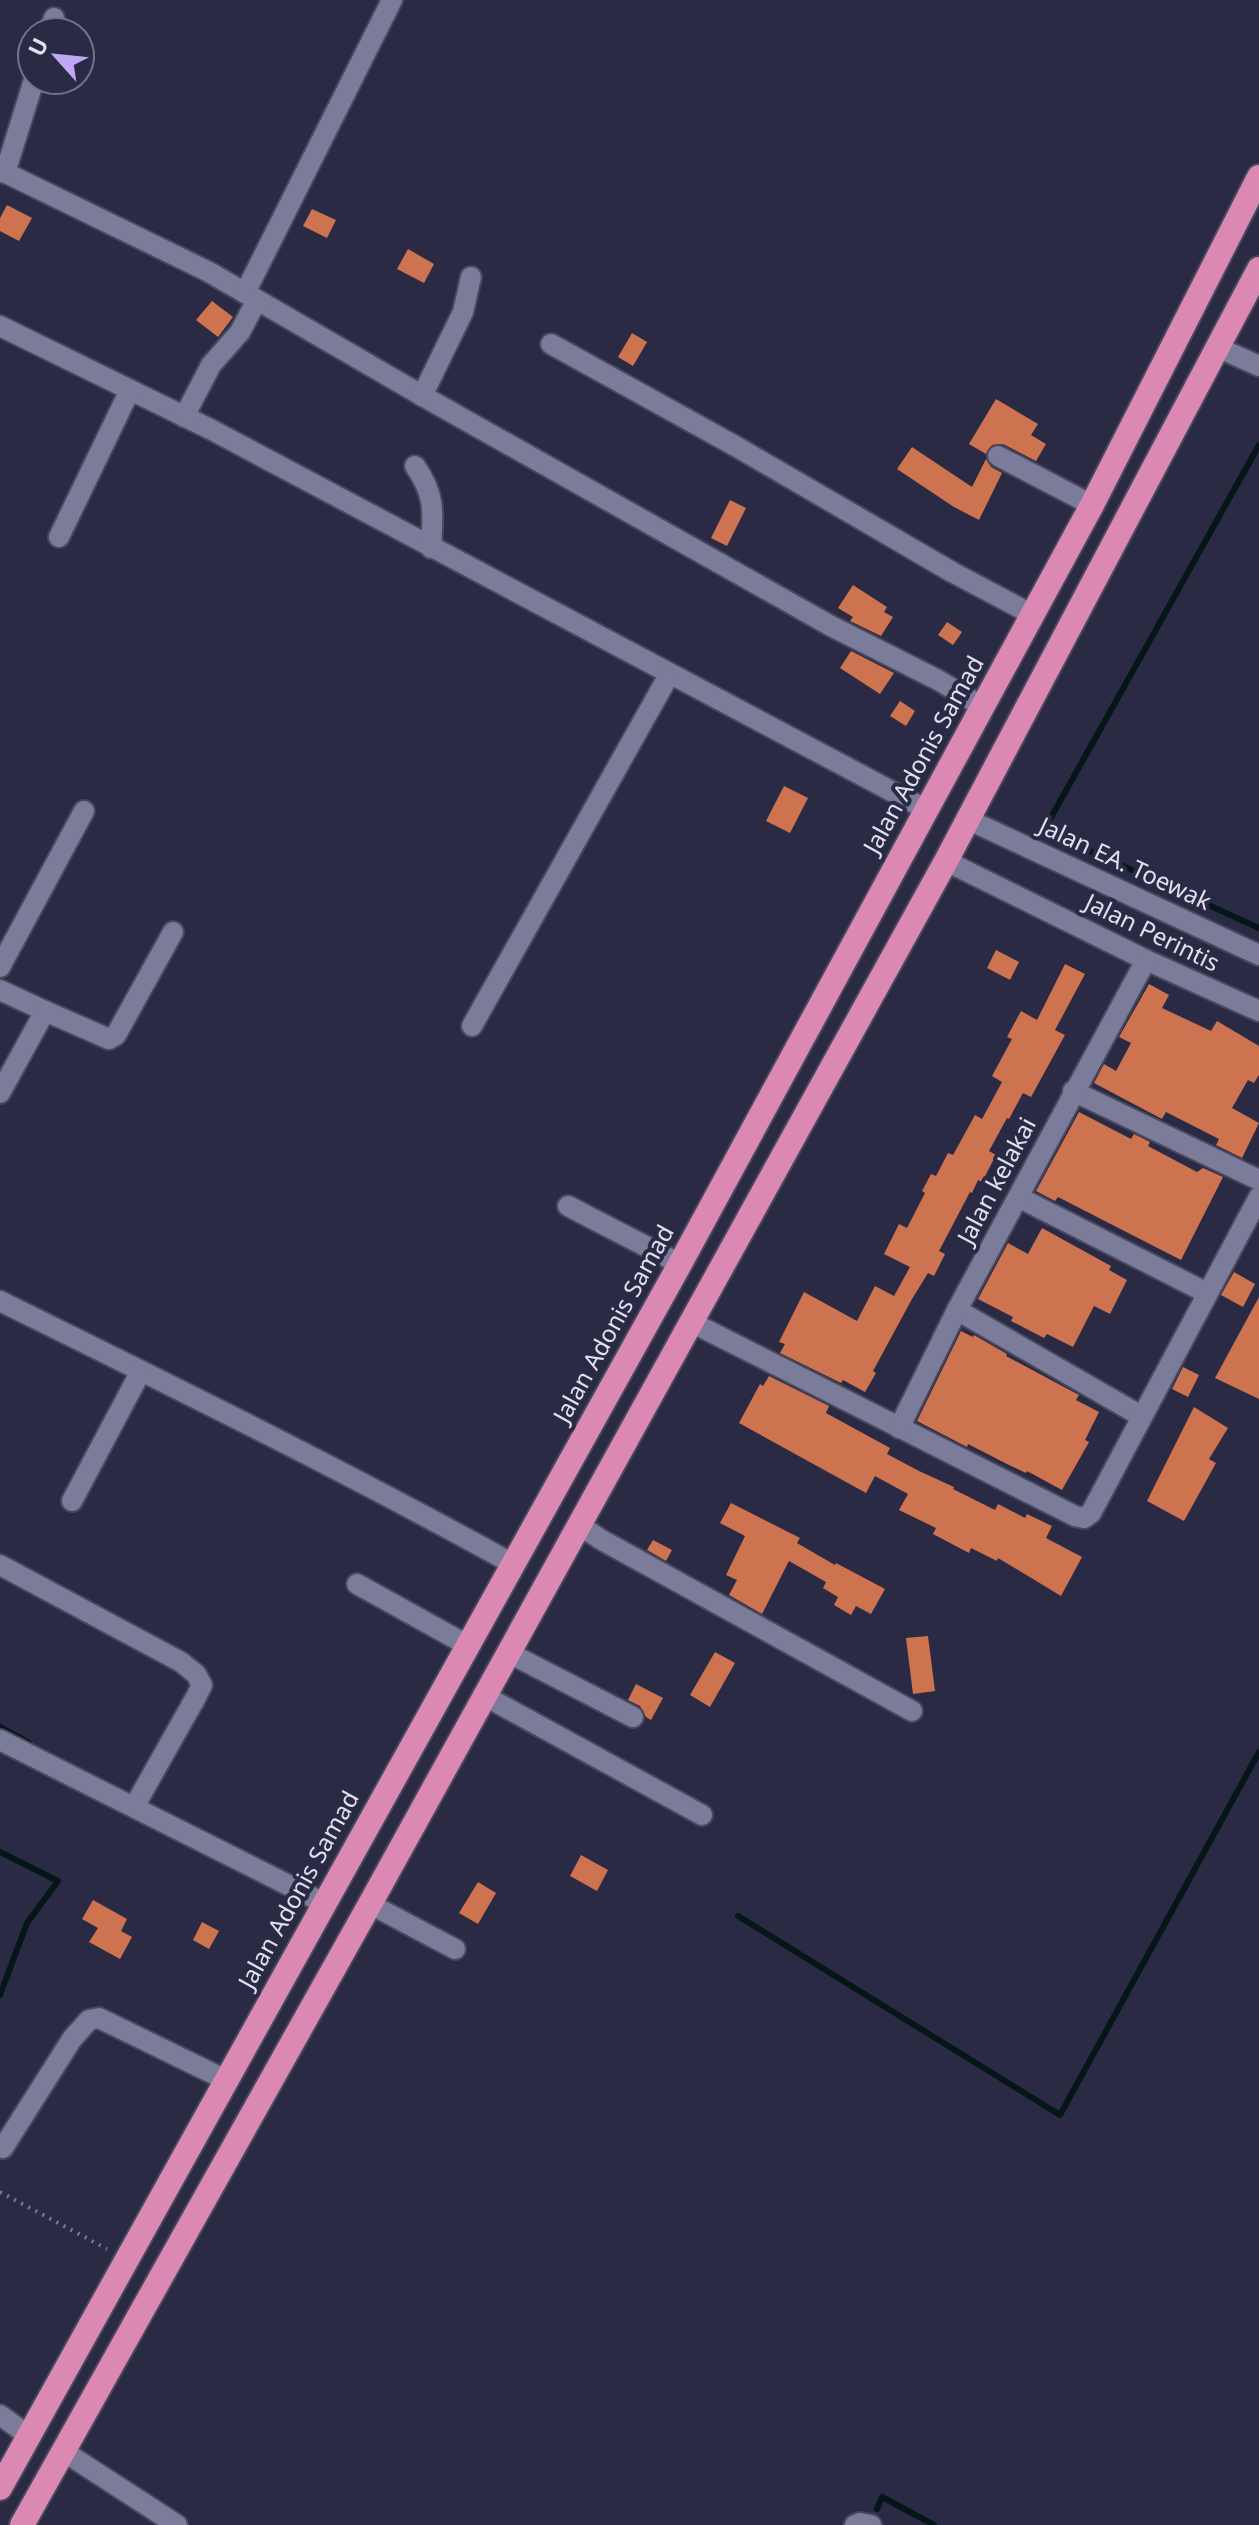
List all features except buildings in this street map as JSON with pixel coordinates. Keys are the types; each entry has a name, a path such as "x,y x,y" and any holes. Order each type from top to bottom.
{"highway":[{"name":"Jalan Adonis Samad","path":"0,2488 680,1264 1092,505 1259,177"},
{"path":"22,2525 370,1904 578,1524 702,1327 1259,269"},
{"path":"1063,559 1098,577"}],"street":[{"path":"184,417 211,365 240,332 251,296 392,0"},
{"path":"28,96 2,172 209,272 422,396 831,626 926,673 983,707"},
{"path":"422,396 463,312 471,277"},
{"path":"0,326 184,417 927,810"},
{"path":"551,344 1033,615"},
{"path":"1219,348 1259,366"},
{"path":"59,537 130,390"},
{"path":"998,456 1092,505"},
{"path":"415,466 428,486 433,513 431,548"},
{"path":"472,1026 669,675"},
{"path":"0,967 84,811"},
{"name":"Jalan EA. Toewak","path":"969,820 1259,955"},
{"name":"Jalan Perintis","path":"946,861 1146,960 1259,1011"},
{"path":"0,990 109,1039 120,1031 173,932"},
{"name":"Jalan kelakai","path":"899,1428 957,1310 1146,960"},
{"path":"0,1093 45,1011"},
{"path":"1073,1091 1259,1180"},
{"path":"702,1327 1084,1518 1091,1513 1259,1197"},
{"path":"1020,1198 1207,1293"},
{"path":"568,1206 680,1264"},
{"path":"0,1301 429,1517 513,1564"},
{"path":"957,1310 1141,1416"},
{"path":"72,1501 141,1371"},
{"path":"578,1524 912,1711"},
{"path":"0,1565 181,1662 196,1674 202,1685 134,1807"},
{"path":"357,1584 467,1645"},
{"path":"507,1652 633,1717"},
{"path":"483,1695 702,1815"},
{"path":"0,1740 324,1903"},
{"path":"370,1904 451,1946"},
{"path":"3,2148 72,2039 89,2020 99,2018 226,2080"},
{"path":"0,2415 29,2436"},
{"path":"63,2451 114,2487 177,2525"},
{"path":"855,2525 871,2525"}],"path":[{"path":"0,2192 127,2260"}],"waterway":[{"path":"1259,445 1044,830 1259,928"},
{"path":"0,1727 29,1743"},
{"path":"738,1916 1060,2115 1259,1752"},
{"path":"0,1852 58,1881 27,1923 0,1995"},
{"path":"877,2509 882,2497 934,2525"}]}
